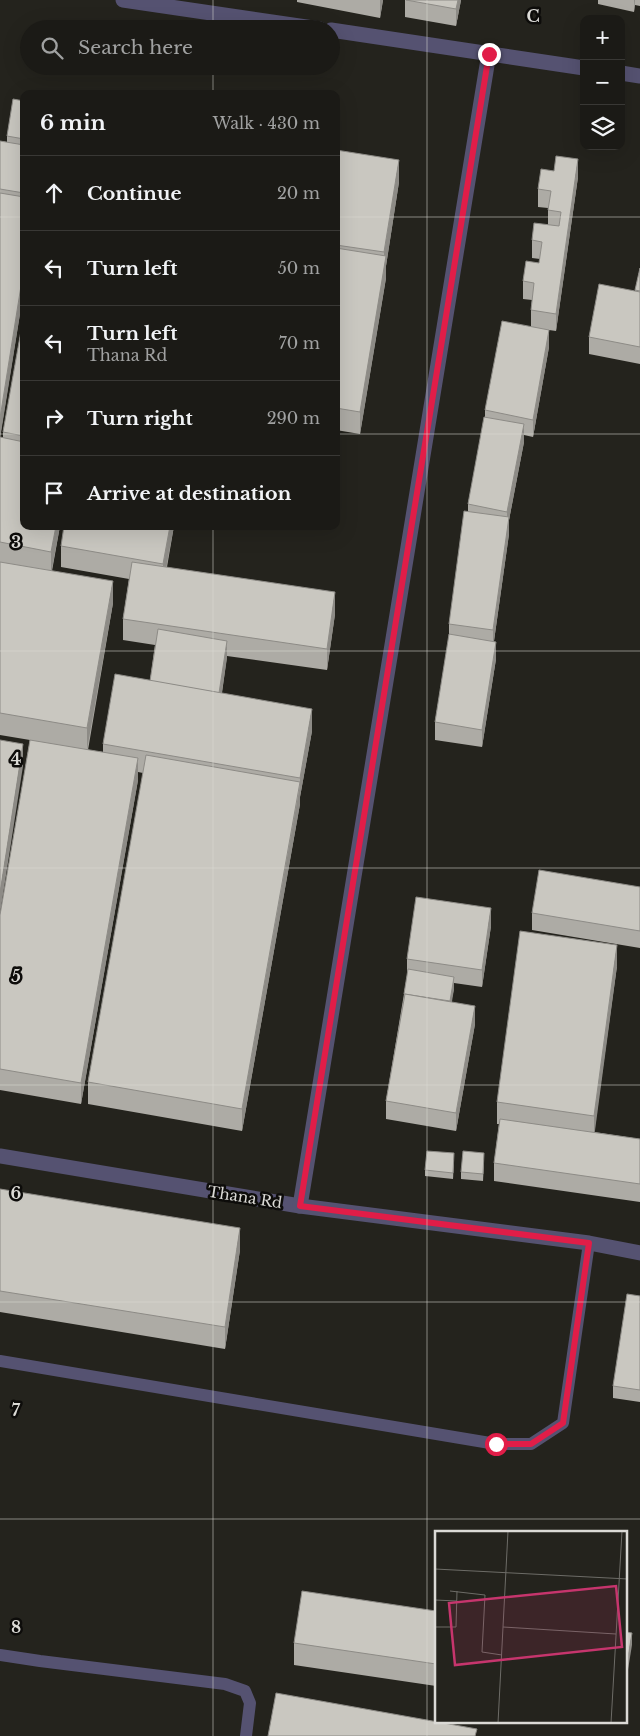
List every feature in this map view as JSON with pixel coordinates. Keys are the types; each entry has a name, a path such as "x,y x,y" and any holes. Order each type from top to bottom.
{"street":[{"path":"123,0 259,20"},
{"path":"340,31 580,67"},
{"path":"300,1206 489,54"},
{"path":"625,74 640,76"},
{"name":"Thana Rd","path":"0,1156 300,1206 589,1243 640,1253"}],"lane":[{"path":"0,1361 496,1444 531,1444 563,1423 589,1243"},
{"path":"0,1655 225,1684 245,1692 250,1703 246,1736"}],"building":[{"path":"406,0 458,0 456,9"},
{"path":"13,99 20,100 20,138 7,136"},
{"path":"0,141 20,144 20,192 0,189"},
{"path":"340,151 399,160 384,252 340,246"},
{"path":"556,156 578,159 556,314 531,310 534,283 523,281 526,261 539,263 542,242 532,240 534,223 559,226 561,212 548,210 551,191 538,189 541,169 554,171"},
{"path":"0,193 20,196 20,292 0,418"},
{"path":"340,249 386,256 360,412 340,409"},
{"path":"640,268 640,291 635,290"},
{"path":"599,284 640,292 640,347 589,337"},
{"path":"502,321 549,330 533,420 485,410"},
{"path":"20,336 20,435 3,432"},
{"path":"484,417 524,424 507,512 468,504"},
{"path":"0,437 20,441 20,530 55,530 51,552 0,542"},
{"path":"464,511 509,517 493,630 449,624"},
{"path":"63,530 169,530 163,564 61,546"},
{"path":"0,562 113,581 87,728 0,713"},
{"path":"132,562 335,592 327,649 123,619"},
{"path":"158,629 227,641 219,693 150,681"},
{"path":"449,634 496,642 482,730 435,722"},
{"path":"115,674 312,709 300,778 103,744"},
{"path":"0,740 23,744 0,893"},
{"path":"30,740 138,758 81,1083 0,1069 0,915"},
{"path":"146,755 300,782 242,1109 88,1082"},
{"path":"539,870 640,887 640,931 532,913"},
{"path":"416,897 491,908 482,970 407,959"},
{"path":"520,931 617,945 594,1116 497,1102"},
{"path":"408,969 454,977 450,1001 404,994"},
{"path":"405,994 475,1006 456,1113 386,1101"},
{"path":"500,1119 640,1139 640,1184 494,1163"},
{"path":"427,1151 454,1153 453,1173 425,1170"},
{"path":"463,1151 484,1153 483,1174 461,1172"},
{"path":"0,1189 240,1228 225,1327 0,1291"},
{"path":"627,1294 640,1296 640,1390 613,1386"},
{"path":"302,1591 435,1611 435,1664 294,1643"},
{"path":"628,1632 632,1633 628,1658"},
{"path":"276,1693 435,1721 435,1724 449,1724 477,1729 475,1736 268,1736"}],"route":[{"path":"489,54 300,1206 589,1243 563,1423 531,1444 496,1444"}]}
